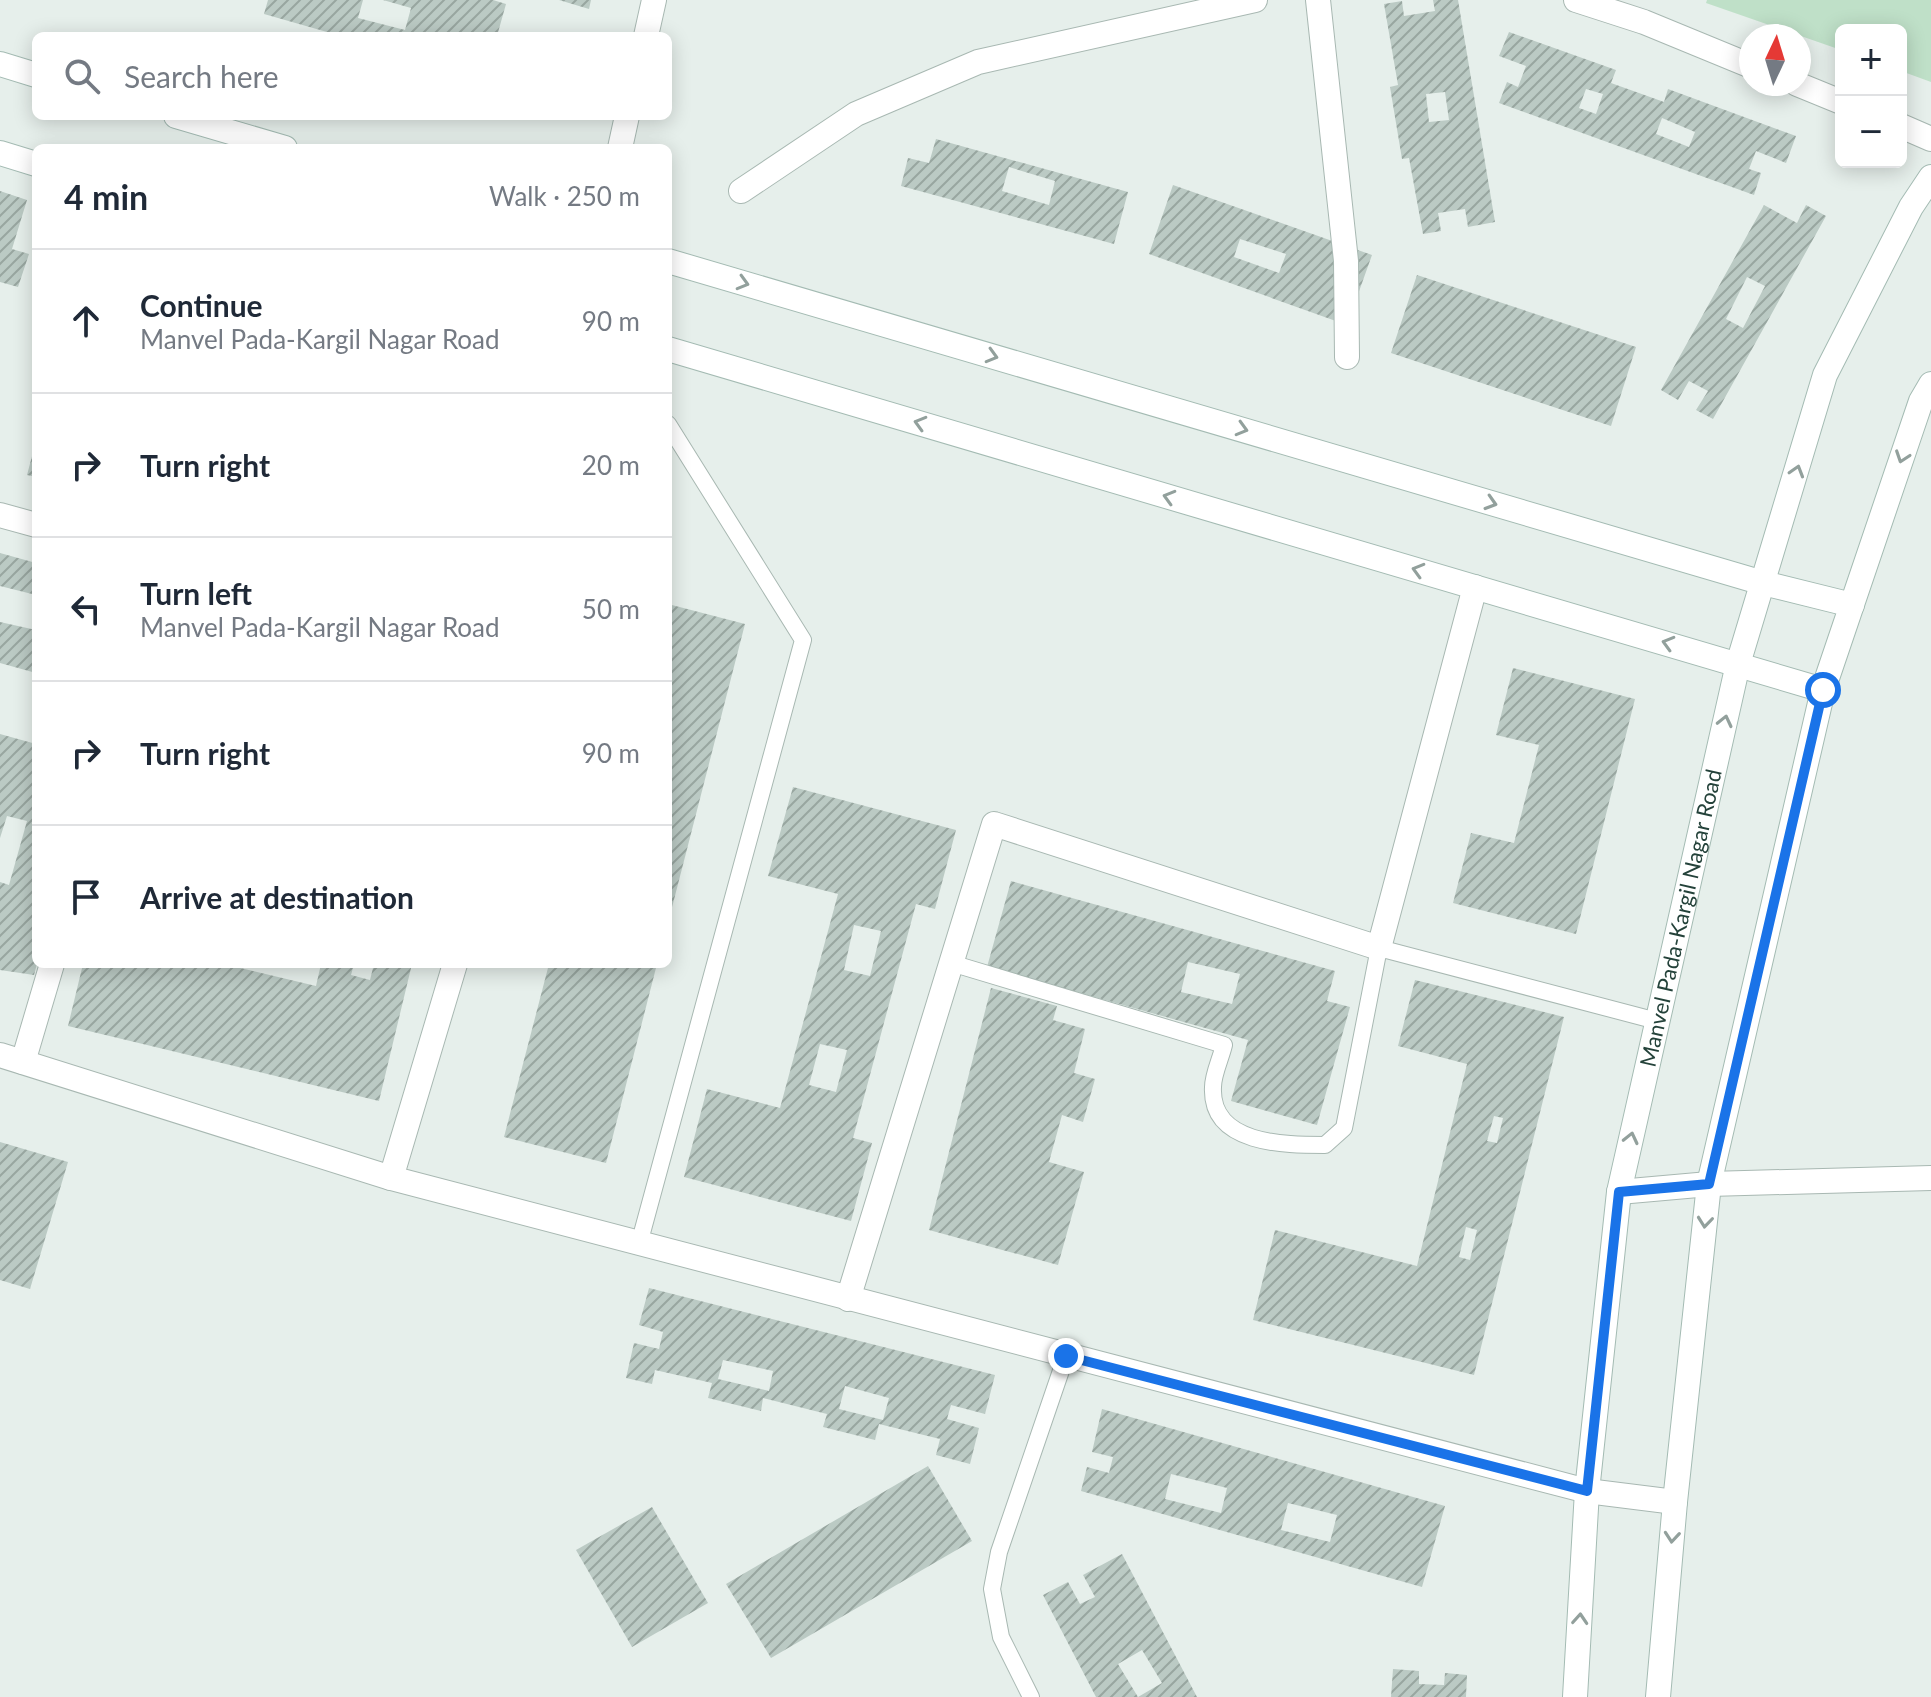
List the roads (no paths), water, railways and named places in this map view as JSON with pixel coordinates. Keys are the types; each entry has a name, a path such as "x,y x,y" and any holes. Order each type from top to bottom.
{"street":[{"path":"647,32 654,0"},
{"path":"741,191 856,114 978,62 1255,0"},
{"path":"1318,0 1346,261 1347,357"},
{"path":"1576,0 1644,11 1739,60"},
{"path":"0,64 32,74"},
{"path":"1811,90 1835,100"},
{"path":"190,120 271,144"},
{"path":"621,144 626,120"},
{"path":"1907,129 1931,139"},
{"path":"0,153 32,163"},
{"name":"Manvel Pada-Kargil Nagar Road","path":"1575,1697 1587,1491 1619,1192 1738,664 1825,375 1911,207 1931,177"},
{"path":"672,262 1763,583 1852,605"},
{"path":"672,350 1823,690"},
{"path":"1658,1697 1709,1184 1823,690 1921,401 1931,384"},
{"path":"0,515 32,524"},
{"path":"848,1299 994,824 1379,948 1475,587"},
{"path":"50,968 12,1059 391,1178 1587,1491 1675,1502"},
{"path":"391,1178 454,968"},
{"path":"1619,1192 1709,1184 1931,1178"}],"lane":[{"path":"639,1244 803,640 672,430"},
{"path":"951,963 1224,1045 1212,1087 1218,1113 1238,1134 1283,1145 1325,1145 1344,1128 1379,948 1657,1021"},
{"path":"1031,1697 1001,1637 992,1589 999,1552 1066,1356"}]}
